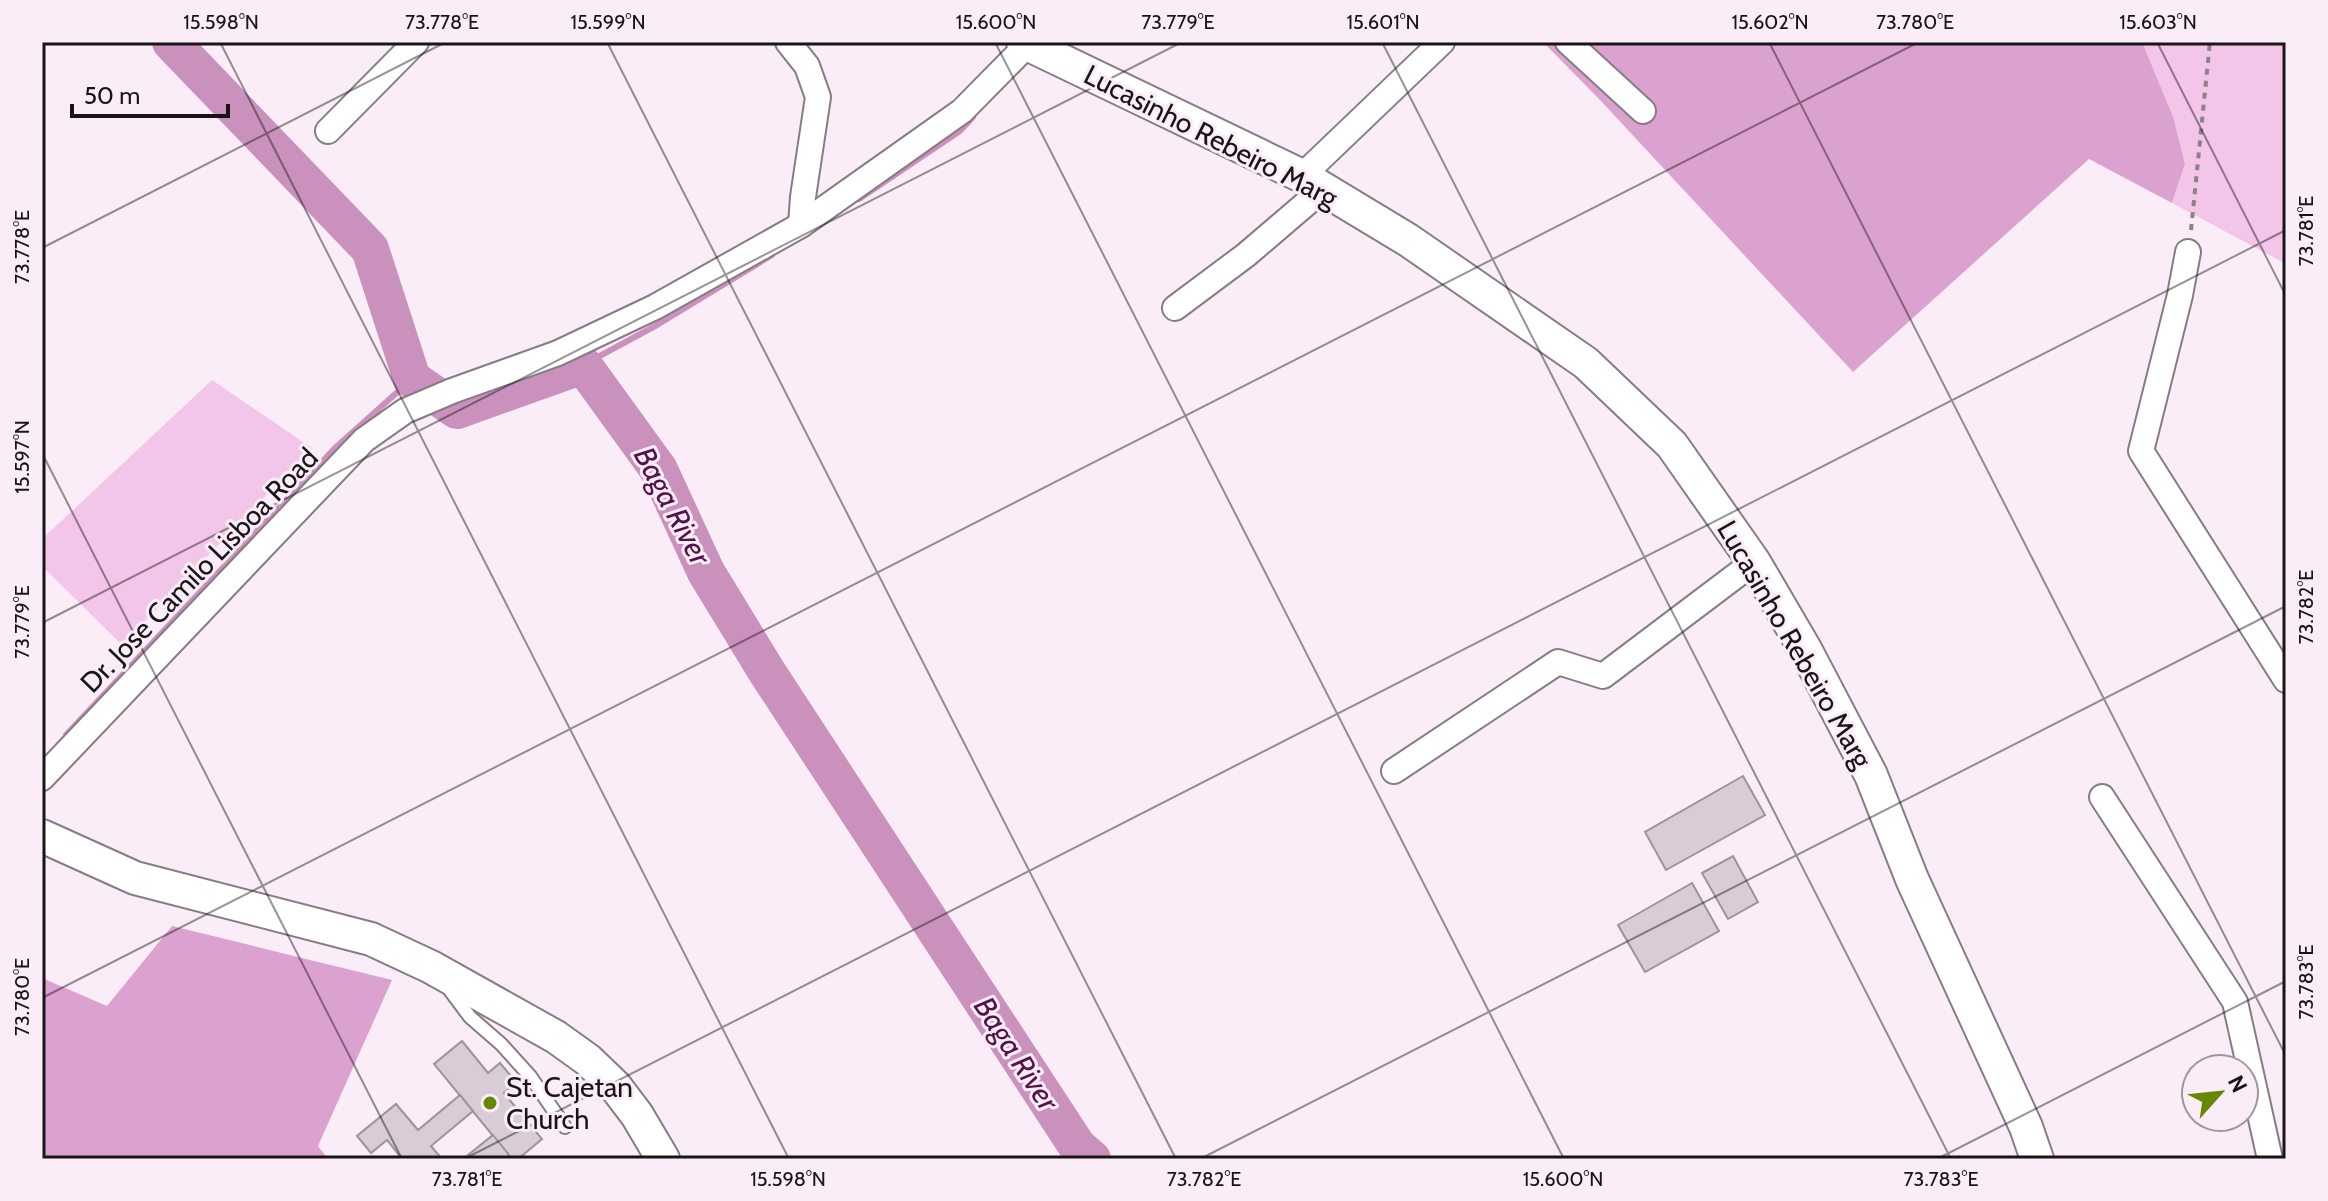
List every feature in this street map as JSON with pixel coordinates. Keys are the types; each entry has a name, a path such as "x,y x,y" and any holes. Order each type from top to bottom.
{"street":[{"path":"328,131 416,42"},
{"path":"788,42 807,66 818,97 801,225"},
{"path":"1175,308 1246,255 1442,42"},
{"path":"1568,42 1643,111"},
{"name":"Dr. Jose Camilo Lisboa Road","path":"42,778 364,440 405,411 558,353 642,314 801,225 962,111 1026,43"},
{"name":"Lucasinho Rebeiro Marg","path":"1026,43 1312,183 1408,240 1586,363 1672,445 1754,562 1805,649 1871,775 1912,879 2026,1127 2037,1159"},
{"path":"2188,252 2141,451 2286,680"},
{"path":"1394,771 1558,662 1603,676 1754,562"},
{"path":"2102,797 2235,1002 2270,1159"},
{"path":"42,836 135,878 371,939 431,967 556,1037 588,1060 615,1086 637,1115 663,1159"}],"lane":[{"path":"431,967 470,1017 501,1044 530,1076 565,1127"}],"path":[{"path":"2188,252 2210,42"}],"shaded area":[{"path":"1543,42 2142,42 2173,117 2185,164 2172,203 2089,159 1853,372"},
{"path":"2286,42 2286,264 2172,203 2185,164 2142,43"},
{"path":"212,380 312,448 122,645 42,566 42,539"},
{"path":"172,926 392,980 318,1146 328,1159 42,1159 42,978 107,1006"}],"building":[{"path":"1743,776 1765,815 1666,870 1645,832"},
{"path":"1733,856 1758,902 1728,919 1702,873"},
{"path":"1692,883 1719,931 1645,972 1618,925"},
{"name":"St. Cajetan Church","path":"462,1041 488,1073 500,1063 517,1083 504,1093 542,1139 518,1159 512,1159 434,1064"},
{"path":"460,1095 473,1111 431,1146 442,1159 402,1159 387,1140 371,1153 357,1136 396,1104 418,1130"},
{"path":"493,1135 509,1155 505,1159 463,1159"}],"waterway":[{"name":"Baga River","path":"171,42 370,249 412,379 457,410 583,365 659,470 706,572 767,672 1077,1146 1092,1159"},
{"path":"859,199 960,131 973,117"},
{"path":"583,365 657,325 772,255"},
{"path":"66,735 335,448 412,379"}],"place":[{"name":"St. Cajetan Church","path":"490,1103"}]}
